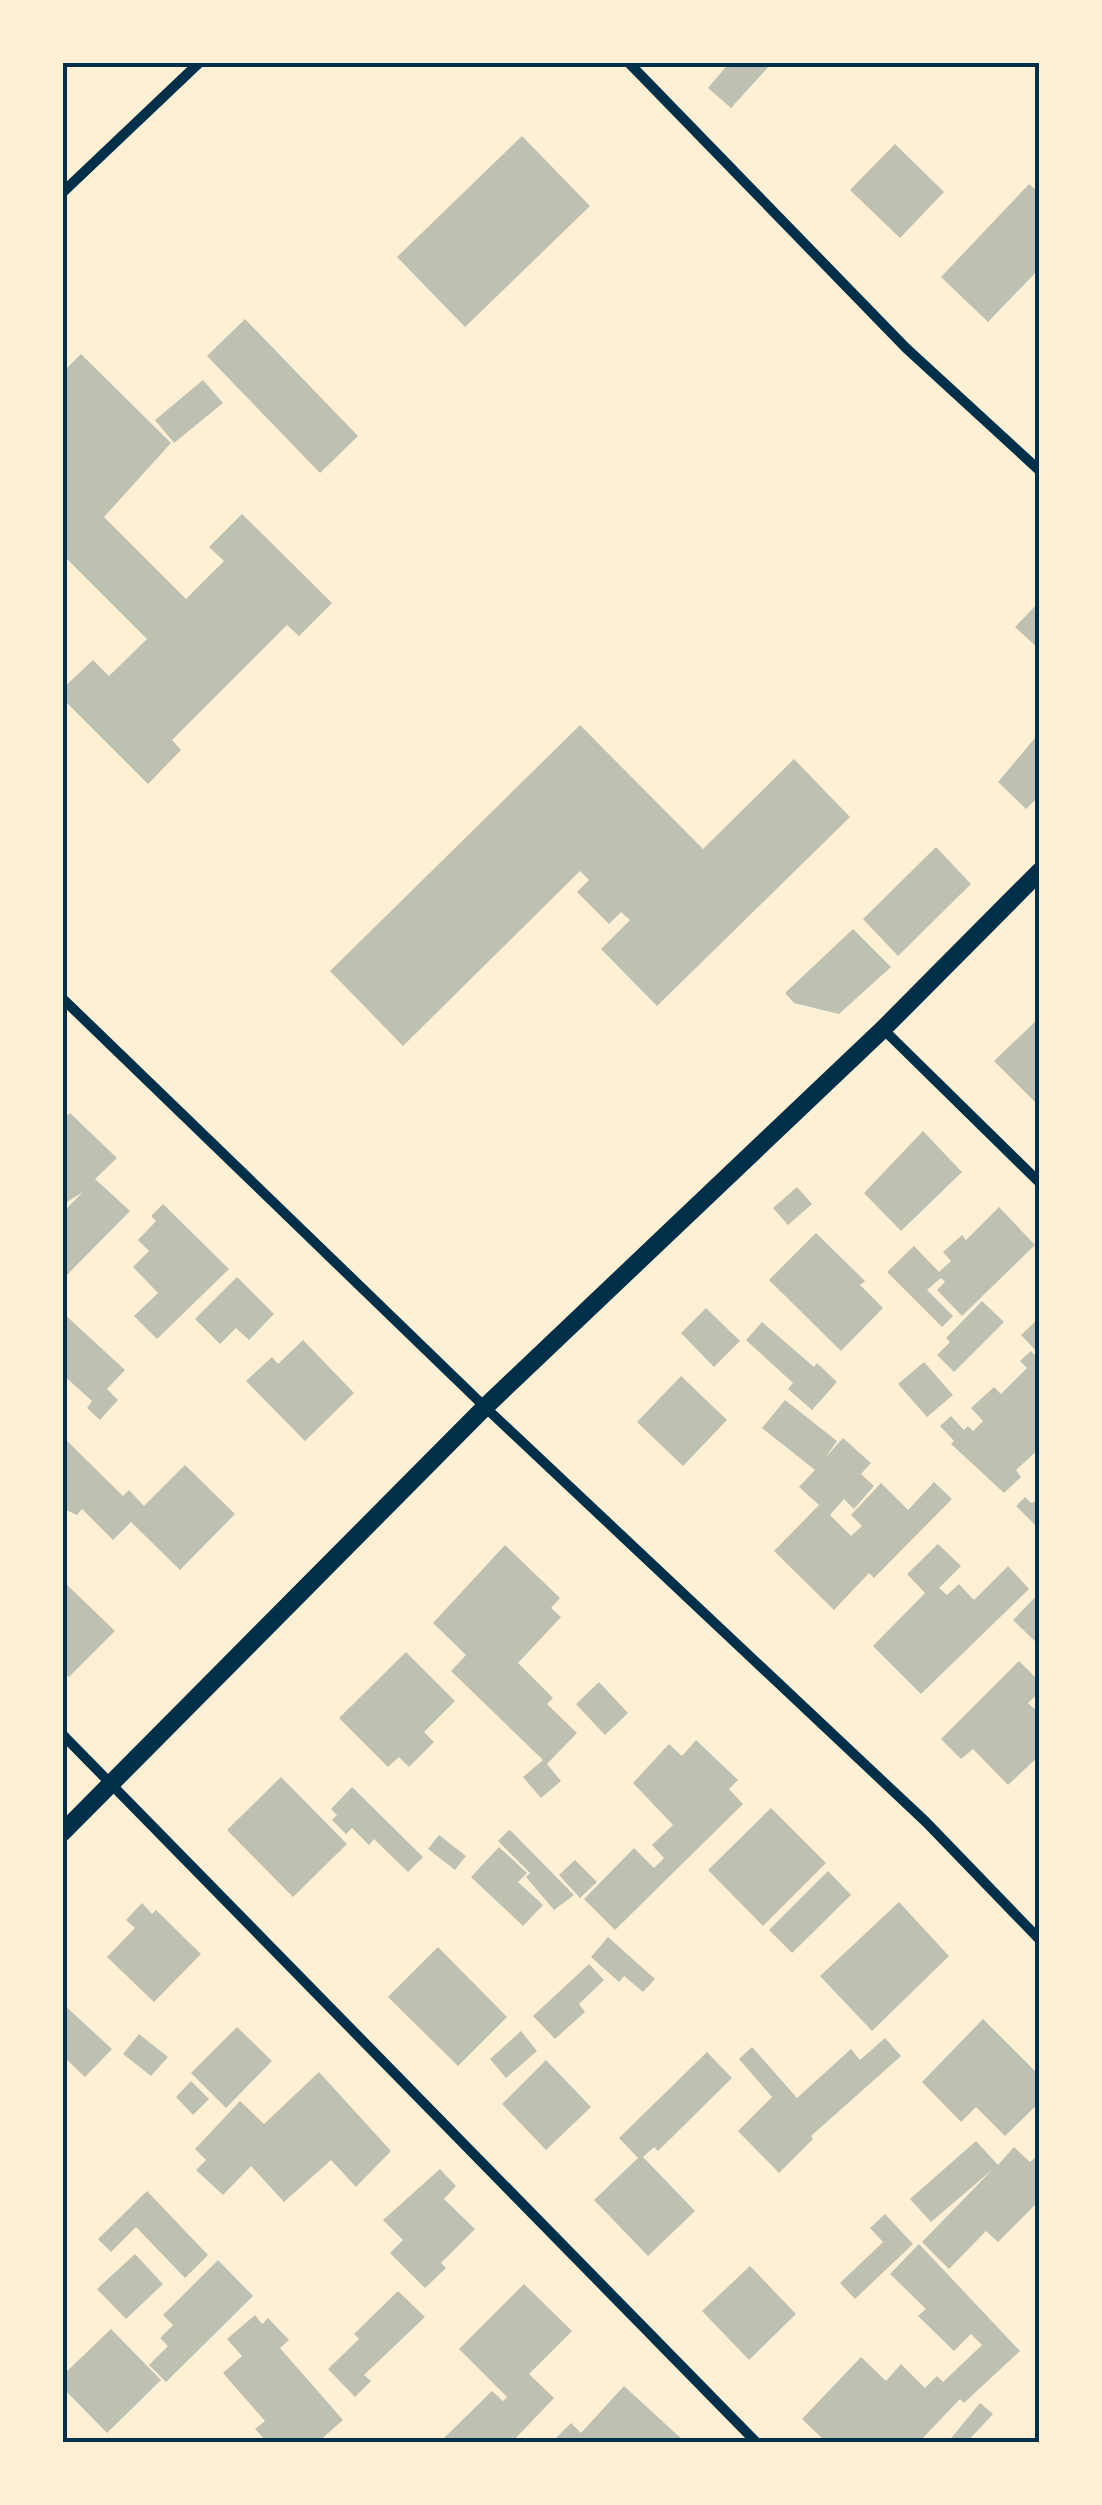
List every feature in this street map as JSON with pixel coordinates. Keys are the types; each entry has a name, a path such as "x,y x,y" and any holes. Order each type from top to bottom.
{"street":[{"path":"62,193 200,62"},
{"path":"628,62 906,348 1040,471"},
{"path":"62,1833 485,1406 883,1029 1040,871"},
{"path":"62,998 485,1406 926,1822 1040,1940"},
{"path":"883,1029 1040,1182"},
{"path":"62,1734 756,2442"}],"building":[{"path":"730,62 773,62 731,108 708,88"},
{"path":"522,136 590,206 465,327 397,257"},
{"path":"895,144 944,192 900,238 850,190"},
{"path":"1029,184 1040,193 1040,268 988,322 941,277"},
{"path":"245,319 358,436 320,473 207,356"},
{"path":"81,354 171,443 104,517 186,599 224,561 209,547 242,514 332,603 299,636 287,625 172,740 181,750 148,784 62,698 62,689 93,660 109,676 147,639 62,554 62,373"},
{"path":"203,380 223,403 174,443 155,420"},
{"path":"1040,601 1040,650 1015,627"},
{"path":"580,725 703,849 794,759 850,817 657,1006 601,949 630,920 621,912 609,924 577,892 589,880 580,871 403,1046 330,971"},
{"path":"1040,732 1040,795 1026,809 998,782"},
{"path":"936,847 971,884 898,956 863,919"},
{"path":"853,929 891,967 839,1014 794,1003 785,993"},
{"path":"1040,1017 1040,1107 994,1061"},
{"path":"70,1113 117,1158 95,1179 130,1211 62,1280 62,1213 83,1192 62,1205 62,1120"},
{"path":"923,1131 962,1172 901,1231 864,1193"},
{"path":"797,1187 812,1204 788,1225 773,1208"},
{"path":"163,1204 229,1269 157,1339 134,1316 158,1293 133,1267 149,1251 138,1240 156,1221 151,1216"},
{"path":"999,1207 1035,1245 962,1316 937,1290 945,1282 941,1278 927,1290 953,1316 942,1327 887,1272 914,1246 939,1272 951,1261 943,1252 962,1235 966,1240"},
{"path":"816,1233 865,1281 860,1285 883,1308 841,1351 769,1280"},
{"path":"237,1277 274,1314 249,1340 236,1328 220,1344 195,1319"},
{"path":"982,1301 1004,1322 954,1372 937,1355 950,1342 946,1338"},
{"path":"706,1308 740,1341 714,1367 681,1333"},
{"path":"62,1312 125,1370 107,1389 118,1400 100,1420 87,1408 92,1401 62,1374"},
{"path":"1040,1317 1040,1355 1021,1335"},
{"path":"762,1322 837,1382 812,1410 788,1389 793,1383 746,1340"},
{"path":"303,1340 354,1393 305,1441 246,1381 272,1357 278,1364"},
{"path":"1031,1351 1040,1360 1040,1448 1016,1470 1021,1477 1004,1493 951,1444 954,1441 940,1426 951,1416 964,1430 968,1426 973,1431 983,1421 971,1408 994,1387 1001,1394 1027,1368 1020,1361"},
{"path":"924,1362 953,1395 927,1417 898,1384"},
{"path":"681,1376 727,1420 683,1466 637,1422"},
{"path":"785,1400 837,1441 825,1458 843,1438 871,1463 861,1474 874,1486 854,1509 844,1499 830,1515 851,1536 862,1526 851,1515 881,1483 908,1510 934,1482 952,1499 874,1578 869,1573 834,1610 774,1551 819,1505 799,1487 815,1470 762,1428"},
{"path":"62,1436 123,1496 129,1490 144,1506 185,1465 235,1514 180,1570 131,1522 113,1540 82,1509 77,1515 62,1508"},
{"path":"1025,1497 1031,1503 1040,1500 1040,1530 1016,1506"},
{"path":"938,1544 961,1566 939,1588 947,1595 959,1584 974,1600 1008,1566 1029,1589 921,1694 873,1646 925,1593 907,1574"},
{"path":"505,1545 560,1598 551,1608 561,1617 518,1663 553,1698 547,1704 577,1733 547,1764 561,1781 541,1798 523,1777 543,1760 451,1671 466,1655 433,1623"},
{"path":"62,1580 115,1631 69,1677 62,1671"},
{"path":"1040,1592 1040,1646 1013,1620"},
{"path":"406,1652 455,1701 424,1732 434,1742 409,1767 399,1757 388,1767 339,1718"},
{"path":"1019,1661 1040,1682 1040,1692 1028,1703 1040,1714 1040,1755 1008,1785 973,1749 961,1759 941,1739"},
{"path":"599,1682 628,1713 605,1735 576,1704"},
{"path":"696,1740 738,1780 729,1789 743,1804 615,1930 584,1899 634,1848 654,1868 664,1858 652,1845 673,1825 633,1783 669,1744 682,1756"},
{"path":"281,1777 347,1844 293,1897 227,1830"},
{"path":"352,1787 423,1857 408,1872 374,1839 369,1845 352,1828 346,1834 332,1820 337,1815 331,1809"},
{"path":"771,1808 826,1863 763,1926 708,1870"},
{"path":"509,1830 574,1895 554,1910 526,1877 530,1873 498,1841"},
{"path":"439,1835 466,1856 455,1870 428,1849"},
{"path":"499,1847 527,1873 518,1882 543,1905 523,1926 471,1877"},
{"path":"575,1860 597,1882 580,1898 559,1875"},
{"path":"828,1871 851,1895 792,1953 769,1930"},
{"path":"899,1902 949,1956 872,2031 820,1976"},
{"path":"142,1903 152,1914 156,1910 201,1954 154,2002 107,1957 135,1928 126,1920"},
{"path":"608,1937 655,1979 643,1992 624,1976 619,1982 591,1957"},
{"path":"438,1947 507,2017 458,2066 388,1997"},
{"path":"589,1964 604,1980 579,2004 585,2012 555,2039 533,2016"},
{"path":"62,2003 112,2049 85,2077 62,2055"},
{"path":"983,2019 1040,2076 1040,2102 1005,2136 976,2107 961,2122 922,2082"},
{"path":"237,2027 272,2061 226,2108 191,2073"},
{"path":"521,2031 537,2051 506,2078 490,2059"},
{"path":"139,2034 168,2057 151,2076 123,2054"},
{"path":"885,2038 901,2056 811,2136 813,2139 779,2173 738,2131 772,2097 739,2059 752,2047 797,2098 851,2049 860,2060"},
{"path":"707,2052 732,2078 658,2151 654,2147 643,2157 695,2211 648,2256 594,2200 638,2158 619,2138"},
{"path":"546,2060 591,2107 546,2150 502,2104"},
{"path":"319,2072 391,2151 356,2187 331,2160 284,2202 251,2166 223,2195 196,2170 206,2160 195,2149 240,2101 264,2124"},
{"path":"191,2081 209,2099 193,2115 176,2097"},
{"path":"976,2141 998,2165 1014,2147 1030,2162 1040,2153 1040,2200 998,2242 986,2231 949,2269 922,2242 992,2170 931,2222 910,2199"},
{"path":"440,2169 456,2186 444,2199 475,2229 441,2263 446,2268 425,2288 390,2253 403,2240 383,2220"},
{"path":"147,2191 208,2255 185,2278 136,2227 111,2252 98,2239"},
{"path":"885,2214 913,2244 855,2299 840,2283 883,2242 870,2228"},
{"path":"919,2244 1020,2351 964,2403 960,2399 919,2442 826,2442 802,2419 861,2357 886,2381 901,2364 925,2388 937,2376 943,2382 982,2345 971,2334 954,2351 918,2316 926,2309 890,2274"},
{"path":"135,2254 163,2284 126,2319 97,2289"},
{"path":"218,2260 253,2296 166,2382 149,2365 168,2346 160,2338 173,2325 163,2315"},
{"path":"750,2266 796,2314 749,2360 702,2311"},
{"path":"524,2284 572,2331 529,2374 554,2398 512,2442 449,2442 444,2438 492,2391 503,2401 507,2397 459,2349"},
{"path":"398,2291 425,2317 364,2375 371,2381 355,2397 328,2369 359,2339 354,2334"},
{"path":"255,2315 262,2324 268,2318 289,2340 280,2348 343,2420 318,2442 267,2442 255,2429 265,2421 223,2373 242,2356 227,2339"},
{"path":"111,2329 161,2380 107,2433 62,2387 62,2376"},
{"path":"624,2386 685,2442 552,2442 571,2423 581,2433"},
{"path":"980,2403 993,2414 967,2442 948,2442"}]}
